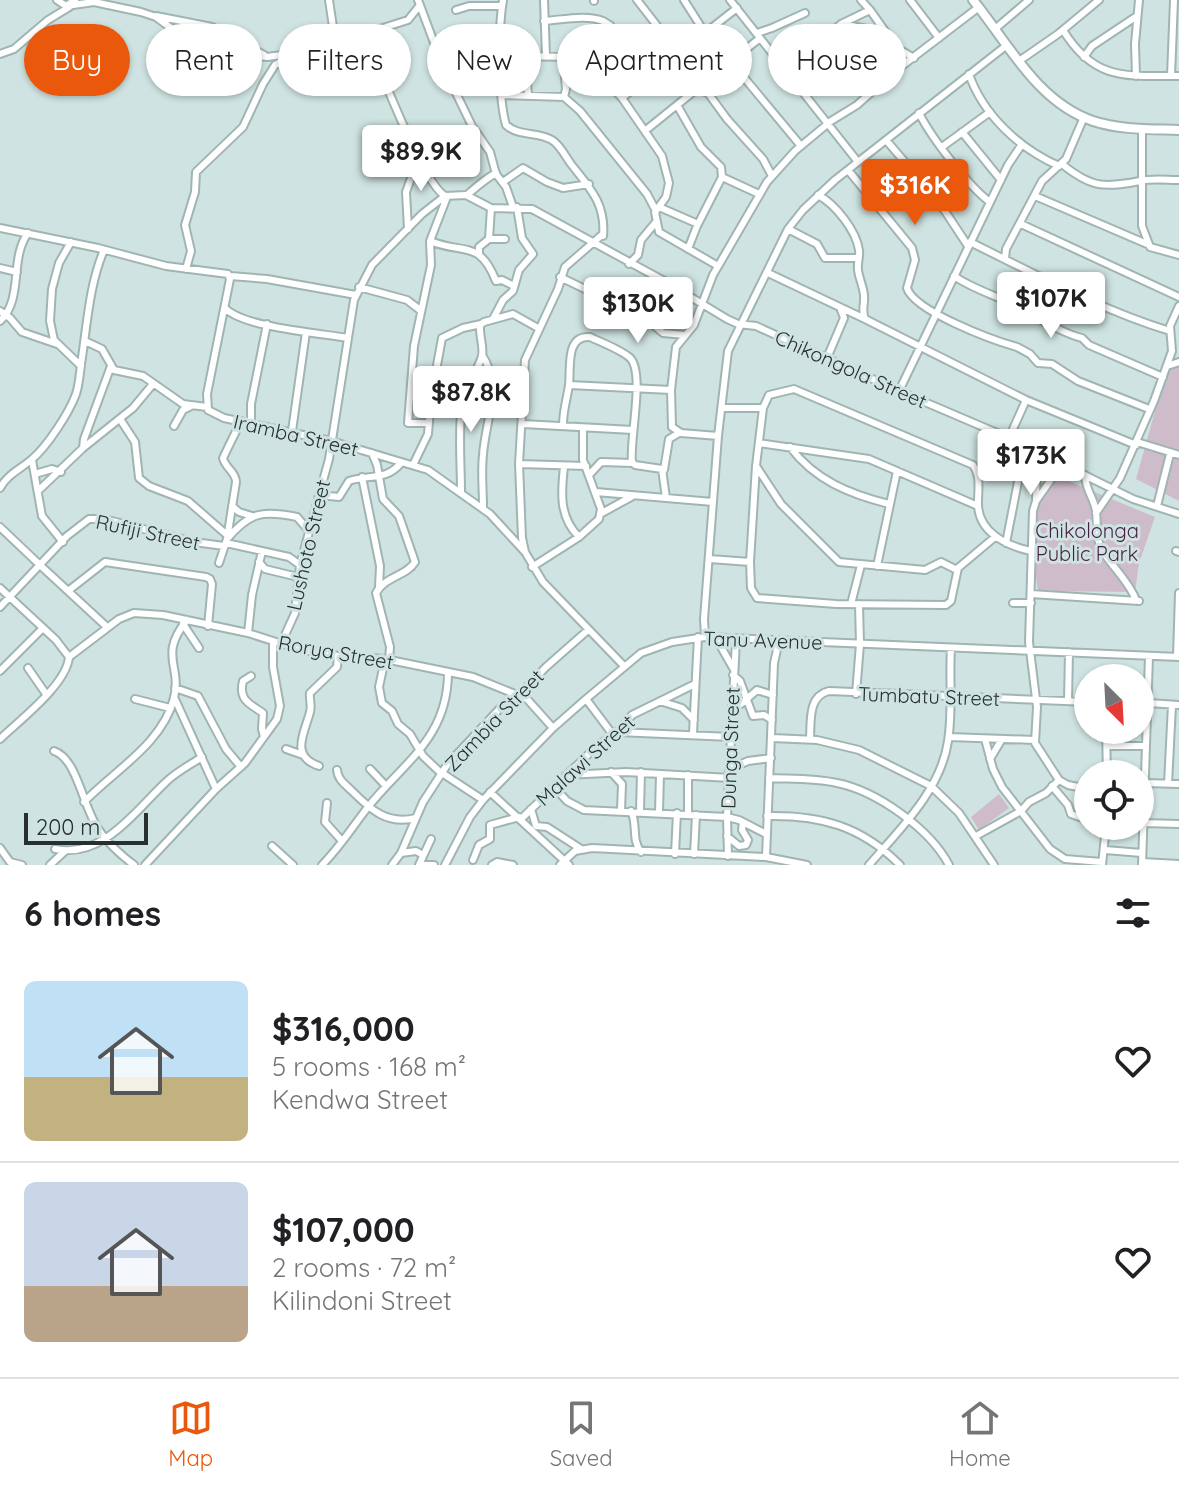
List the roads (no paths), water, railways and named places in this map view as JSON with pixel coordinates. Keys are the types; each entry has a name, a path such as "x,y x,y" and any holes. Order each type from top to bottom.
{"main road":[{"path":"976,4 1019,61 1051,96 1084,117 1114,126 1179,130"}],"street":[{"path":"57,0 71,4 94,1 187,24 212,27 267,57"},
{"path":"329,0 333,24"},
{"path":"544,0 546,56"},
{"path":"637,0 656,24"},
{"path":"684,0 699,24"},
{"path":"730,0 768,48"},
{"path":"861,0 880,24"},
{"path":"910,0 939,38"},
{"path":"995,29 1029,0"},
{"path":"1019,61 1099,0"},
{"path":"1136,76 1139,0"},
{"path":"1063,30 1093,65 1113,74 1175,76 1174,0"},
{"path":"395,24 408,20 419,2"},
{"path":"419,2 445,72 472,126 490,152 496,173 515,207 522,238 533,254 519,270 512,292 503,300 493,319"},
{"path":"456,10 502,3 501,24"},
{"path":"0,54 14,49 71,4"},
{"path":"679,433 671,424 676,347 694,325 718,266 759,194 778,168 801,146 857,105 976,4"},
{"path":"717,24 737,8"},
{"path":"841,24 870,10"},
{"path":"141,12 156,17 188,42 205,49 267,57 278,56"},
{"path":"752,41 758,35 805,13"},
{"path":"1084,57 1092,46 1137,16"},
{"path":"544,21 598,19 608,24"},
{"path":"693,733 695,684 710,559 718,436 728,351 788,229 818,195 1007,45"},
{"path":"906,53 914,58"},
{"path":"541,56 557,57"},
{"path":"186,269 191,251 185,225 195,192 195,174 227,139 243,127 270,71 278,66"},
{"path":"969,74 990,112 1022,144 1078,176 1094,184 1113,186 1142,180 1179,180"},
{"path":"752,87 801,146"},
{"path":"391,96 437,190 446,197 467,195 496,173"},
{"path":"503,96 507,127 552,140 589,184 600,203 603,234 600,247"},
{"path":"541,96 564,97 580,111 657,209 698,224"},
{"path":"624,96 622,98 662,156 669,177 668,191 657,209 656,222 663,236 718,266"},
{"path":"646,130 692,96"},
{"path":"707,96 767,166 772,176"},
{"path":"805,96 858,162"},
{"path":"677,105 701,147 721,167 722,177 688,249"},
{"path":"942,147 990,112"},
{"path":"919,113 977,192 990,202"},
{"path":"1005,259 1006,249 1035,196 1047,175 1060,165 1070,151 1084,117"},
{"path":"1142,129 1142,226 1150,247"},
{"path":"962,132 1001,180"},
{"path":"886,140 939,202 969,244 1137,320 1170,331"},
{"path":"899,391 969,244 1022,144"},
{"path":"408,229 406,190 419,156"},
{"path":"767,166 778,168"},
{"path":"503,182 523,168 563,188 589,184"},
{"path":"848,170 912,248 915,260 907,284 913,300 937,314 1017,347 1038,363 1052,364 1078,381 1149,409"},
{"path":"722,177 759,194"},
{"path":"467,195 491,208 515,207"},
{"path":"818,195 829,200 844,218 856,242 865,319"},
{"path":"1035,196 1145,242 1150,247 1179,255"},
{"path":"429,423 409,424 407,420 420,310 430,270 430,241 446,197"},
{"name":"Lushoto Street","path":"281,644 295,613 300,565 331,441 356,295 372,265 446,197"},
{"name":"Chikongola Street","path":"515,207 535,210 727,319 756,326 1009,438 1133,499 1179,514"},
{"path":"489,239 491,208"},
{"path":"629,264 638,255 641,240 656,222"},
{"path":"1021,224 1179,297"},
{"path":"1131,237 1142,226"},
{"path":"0,228 71,242 154,264 356,295"},
{"path":"788,229 817,244 825,258 858,258"},
{"path":"0,321 7,315 21,246 28,233"},
{"path":"525,552 519,464 525,363 567,265 603,234"},
{"path":"479,254 481,245 489,239 505,239"},
{"path":"430,241 479,254 489,264 496,281 502,280 514,286"},
{"path":"71,242 59,263 50,301 52,335 58,345 81,366"},
{"path":"996,254 1006,249"},
{"path":"0,488 6,478 32,460 57,428 76,393 91,296 104,250"},
{"path":"0,268 17,272"},
{"path":"768,273 1026,400 1137,444 1179,455"},
{"name":"Iramba Street","path":"230,276 207,394 207,407 213,414 331,441 428,470 483,507 525,552 532,567 624,666"},
{"path":"954,276 977,291 1055,326 1074,338 1078,336 1089,345 1163,377"},
{"path":"560,277 639,315 665,334 685,335"},
{"path":"639,315 658,278"},
{"path":"359,287 406,299 420,310"},
{"path":"1096,513 1114,489 1137,444 1172,351 1170,331 1179,306"},
{"path":"225,308 231,315 267,324 347,338"},
{"path":"827,358 844,318 841,309"},
{"path":"0,311 22,332 58,345"},
{"path":"413,465 427,440 442,338 463,328 513,314 538,328"},
{"path":"251,423 251,404 267,324"},
{"path":"481,324 479,338 482,355 490,370 493,391 483,455 483,507"},
{"path":"292,431 306,332"},
{"path":"563,425 572,348 578,339 587,336 632,360 636,387 633,463"},
{"path":"85,341 102,349 111,366 119,372 143,376 177,400 191,406 207,407"},
{"path":"461,492 463,399 482,355"},
{"path":"1167,366 1179,362"},
{"path":"83,448 111,366"},
{"path":"38,491 83,448 120,419 153,384"},
{"path":"569,385 671,390"},
{"path":"995,537 978,548 957,570 948,604 855,604 757,598 751,588 750,562 763,408 772,393 794,389 973,465 978,472 978,506 982,519 995,537 1031,551"},
{"path":"1009,438 1026,400"},
{"path":"174,426 183,410 191,406"},
{"path":"722,408 763,408"},
{"path":"120,419 135,442 139,478 149,486 188,501 228,542"},
{"path":"228,542 236,479 223,458 241,421"},
{"path":"523,424 633,430"},
{"path":"583,428 582,455 596,492 600,514"},
{"path":"666,498 664,470 669,438 679,433 718,436"},
{"path":"759,443 869,459 978,506"},
{"path":"1006,543 1025,446"},
{"path":"790,447 821,479 889,504"},
{"path":"1037,452 1029,651 1036,699 1035,740 1038,750 1059,780 1074,786"},
{"path":"372,453 383,499 399,516 415,562 413,567 379,587"},
{"path":"1157,506 1170,454"},
{"path":"32,460 40,511 45,522 63,542"},
{"path":"589,475 601,462 633,463 664,470"},
{"path":"320,492 339,497 349,481 393,473 401,463"},
{"path":"519,464 586,466"},
{"path":"1036,501 1062,464"},
{"path":"756,466 781,504 806,526 833,559 847,564 925,570 941,562 957,570"},
{"path":"564,467 562,508 571,529 579,537"},
{"path":"35,474 52,469 61,472"},
{"path":"877,566 897,471"},
{"path":"1031,594 1138,601 1099,544 1095,529 1096,513 1086,488 1085,475"},
{"path":"362,477 380,566 376,598 388,639 387,659 379,687 381,701 392,711 398,724 410,734 421,752 442,773 483,800"},
{"path":"596,492 713,502"},
{"path":"532,567 579,537 594,525 600,514 631,497"},
{"path":"232,506 252,516"},
{"path":"208,626 210,579 238,526 252,516 266,513 296,516 309,531"},
{"name":"Rufiji Street","path":"0,607 84,521 96,518 144,527 194,542 228,542 289,557 300,565"},
{"path":"0,527 107,627"},
{"path":"248,633 262,551"},
{"path":"710,559 750,562"},
{"path":"68,591 105,562 210,579"},
{"path":"259,562 265,569 298,577"},
{"path":"856,694 860,644 855,604 861,565"},
{"path":"0,588 69,657 66,672 0,739"},
{"path":"1178,657 1179,593"},
{"path":"1013,603 1031,603"},
{"name":"Rorya Street","path":"69,657 107,627 134,613 163,615 338,656 387,659 488,682 529,701 553,728"},
{"path":"185,622 199,648"},
{"path":"84,802 136,755 155,733 170,708 175,688 171,651 185,622"},
{"path":"0,671 42,629"},
{"name":"Zambia Street","path":"392,865 442,773 501,707 524,690 588,630"},
{"name":"Tanu Avenue","path":"445,865 470,817 490,792 586,699 624,666 656,647 701,637 1178,657"},
{"path":"716,638 740,681 753,716 764,715 772,720"},
{"name":"Dunga Street","path":"728,856 727,817 736,640"},
{"path":"145,865 216,789 241,767 277,719 280,710 273,667 273,641"},
{"path":"766,857 775,656 779,641"},
{"path":"869,865 908,819 931,786 944,759 949,737 951,648"},
{"path":"1068,700 1069,652"},
{"path":"303,755 300,739 311,707 309,694 337,667 338,656"},
{"path":"1149,656 1149,664"},
{"path":"28,668 46,694"},
{"path":"322,865 386,786 421,752 434,730 448,672"},
{"path":"251,676 243,681 242,693 248,704 263,713 264,737"},
{"name":"Malawi Street","path":"473,860 479,845 490,839 490,825 520,818 636,712 695,684"},
{"path":"175,688 198,696 226,749 241,767"},
{"path":"732,704 741,704 757,690 773,695"},
{"name":"Tumbatu Street","path":"810,739 816,696 829,691 1074,701"},
{"path":"174,697 216,789"},
{"path":"135,699 170,708"},
{"path":"586,699 615,733 693,733 731,737"},
{"path":"660,701 682,708 694,720"},
{"path":"1154,703 1175,705 1168,784"},
{"path":"949,737 1035,740"},
{"path":"772,738 810,739 866,753 931,786 953,806 994,865"},
{"path":"985,739 1002,787 1050,849 1060,857 1102,864 1105,840"},
{"path":"990,759 1002,739"},
{"path":"1108,760 1108,746 1146,746 1146,760"},
{"path":"286,749 303,755 319,766"},
{"path":"54,751 67,759 97,827 118,853 134,865"},
{"path":"55,849 75,850 107,839 169,779 202,757"},
{"path":"730,769 748,761 771,758"},
{"path":"370,769 386,786"},
{"path":"337,770 339,780 368,808 396,820 416,818"},
{"path":"611,772 622,784 621,811"},
{"path":"566,775 641,772 730,778"},
{"path":"635,825 643,812 641,772"},
{"path":"659,812 660,774"},
{"path":"688,775 694,854"},
{"path":"769,778 841,784 871,796 908,819 933,842 949,865"},
{"path":"976,836 1021,811 1059,780"},
{"path":"1154,783 1179,784"},
{"path":"1052,786 1074,816"},
{"path":"554,787 579,809 727,817 766,834"},
{"path":"490,792 564,863 581,849"},
{"path":"327,803 325,822 342,841"},
{"path":"531,809 536,826 547,827 581,849 766,857 807,865"},
{"path":"631,811 635,843 641,852"},
{"path":"675,854 677,813"},
{"path":"767,816 838,824 862,835 900,865"},
{"path":"1154,823 1179,824"},
{"path":"743,824 748,840 746,845 739,846 727,836 743,824"},
{"path":"431,839 420,865 434,865"},
{"path":"1142,840 1142,864 1179,864"},
{"path":"272,846 293,865"},
{"path":"0,848 10,862 22,865"},
{"path":"1105,850 1142,853"},
{"path":"50,865 65,851"},
{"path":"401,853 416,851 423,855"},
{"path":"1056,865 1060,857"},
{"path":"492,865 497,862 513,865"}],"park label":[{"name":"Chikolonga Public Park","path":"1087,542"}]}
